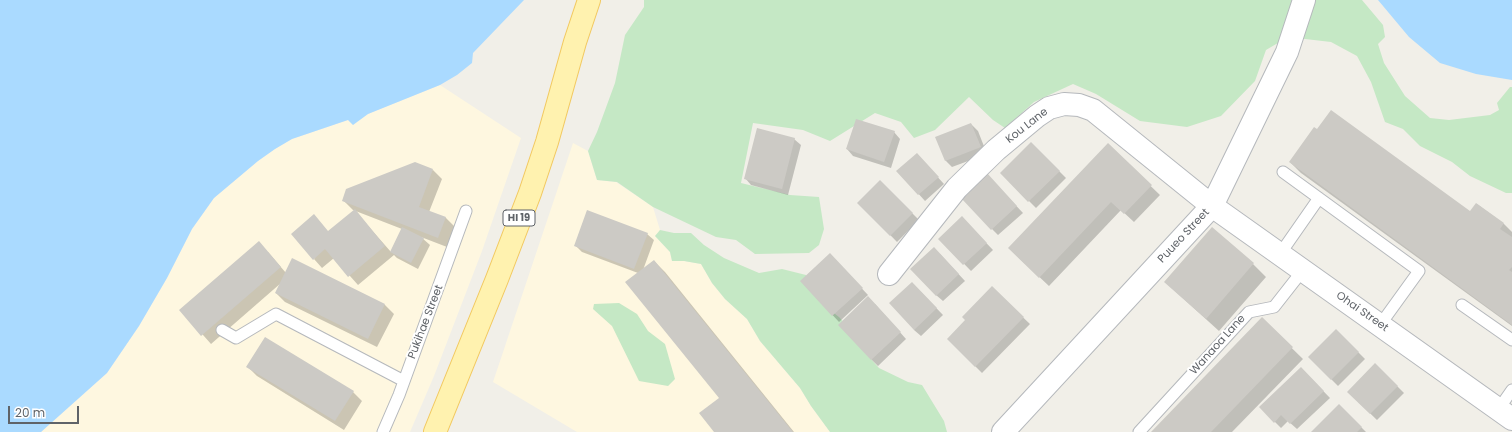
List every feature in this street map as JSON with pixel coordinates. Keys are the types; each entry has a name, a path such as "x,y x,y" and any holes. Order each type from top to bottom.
{"main road":[{"name":"HI 19","path":"435,432 530,193 547,142 575,42 589,0"}],"street":[{"name":"Puueo Street","path":"1003,432 1212,206 1287,52 1304,0"},
{"name":"Kou Lane","path":"889,274 957,188 991,155 1037,116 1050,108 1064,104 1079,105 1093,110 1212,206"},
{"name":"Ohai Street","path":"1212,206 1505,414"}],"lane":[{"path":"1283,172 1419,271 1380,325"},
{"path":"1280,254 1319,198"},
{"name":"Pukihae Street","path":"383,432 404,381 466,210"},
{"name":"Wanaoa Lane","path":"1139,432 1249,312 1274,307 1303,270"},
{"path":"1462,305 1512,340"},
{"path":"222,330 236,338 276,314 404,381"},
{"path":"1505,414 1512,390"}],"shaded area":[{"path":"440,85 521,138 482,251 434,376 410,432 41,432 107,373 139,326 167,278 192,229 214,198 258,161 292,139 348,120 353,124 368,114"},
{"path":"573,143 588,151 597,180 616,182 653,207 660,230 655,236 670,252 672,261 684,261 701,264 712,283 725,299 747,319 760,341 800,388 830,432 577,432 493,382"}],"green space":[{"path":"644,0 1362,0 1383,25 1385,37 1378,44 1384,63 1405,96 1430,118 1449,120 1490,115 1499,110 1497,103 1510,87 1512,87 1512,193 1506,193 1470,176 1452,162 1420,146 1403,129 1385,122 1371,82 1357,56 1331,42 1288,37 1266,50 1255,81 1221,116 1187,127 1140,121 1096,94 1073,84 1034,102 1005,128 993,120 969,97 935,130 914,138 901,122 875,113 830,141 803,130 753,123 741,183 790,195 819,197 824,229 819,245 809,253 755,254 736,240 716,237 653,207 617,182 597,180 588,151 597,132 615,83 625,35 644,7"},
{"path":"660,230 674,233 691,233 704,245 724,258 759,273 782,269 806,275 820,302 839,317 852,331 862,349 879,368 908,382 922,385 944,421 947,432 830,432 800,388 760,341 747,319 725,299 712,283 701,264 684,261 672,261 670,252 655,236"},
{"path":"619,303 637,314 648,331 665,344 675,379 668,386 639,381 612,326 593,309 594,304"}],"water":[{"path":"0,0 524,0 473,53 472,63 457,75 440,85 368,114 353,125 348,120 292,139 258,161 214,198 192,229 167,278 139,326 107,373 41,432 0,432"},
{"path":"1378,0 1512,0 1512,80 1476,74 1440,63 1409,37"}],"building":[{"path":"1331,110 1470,211 1476,203 1504,223 1500,229 1512,237 1512,267 1509,270 1512,272 1512,325 1289,162 1314,127 1317,129"},
{"path":"856,119 895,131 884,162 846,149"},
{"path":"971,123 981,147 945,161 935,137"},
{"path":"757,128 795,138 782,189 744,179"},
{"path":"1031,142 1060,171 1028,202 1000,173"},
{"path":"1108,143 1152,185 1124,214 1111,202 1039,278 1008,248"},
{"path":"917,153 939,177 918,195 896,171"},
{"path":"415,162 433,169 419,207 446,217 438,238 342,201 346,189"},
{"path":"987,173 1017,206 991,230 961,198"},
{"path":"880,180 913,213 890,236 857,203"},
{"path":"355,209 385,246 348,277 325,249 313,260 291,234 314,214 328,231"},
{"path":"587,210 648,233 634,269 574,246"},
{"path":"962,216 987,243 963,265 938,239"},
{"path":"402,227 424,238 411,263 390,252"},
{"path":"1212,227 1254,263 1206,319 1164,282"},
{"path":"259,241 281,267 201,336 179,310"},
{"path":"934,247 959,274 936,296 910,269"},
{"path":"830,253 863,288 832,316 800,281"},
{"path":"292,258 385,304 368,339 275,293"},
{"path":"654,260 793,432 714,432 699,413 719,398 625,282"},
{"path":"912,282 937,308 914,330 889,303"},
{"path":"992,286 1024,317 975,367 947,339 965,320 962,317"},
{"path":"868,296 901,332 871,360 838,325"},
{"path":"1262,317 1293,347 1211,432 1151,432"},
{"path":"1336,329 1359,352 1331,380 1308,357"},
{"path":"265,337 354,391 335,421 246,367"},
{"path":"1375,363 1398,386 1370,414 1347,392"},
{"path":"1301,367 1324,391 1290,424 1281,415 1274,423 1259,407"},
{"path":"1339,404 1362,427 1357,432 1311,432"}]}
